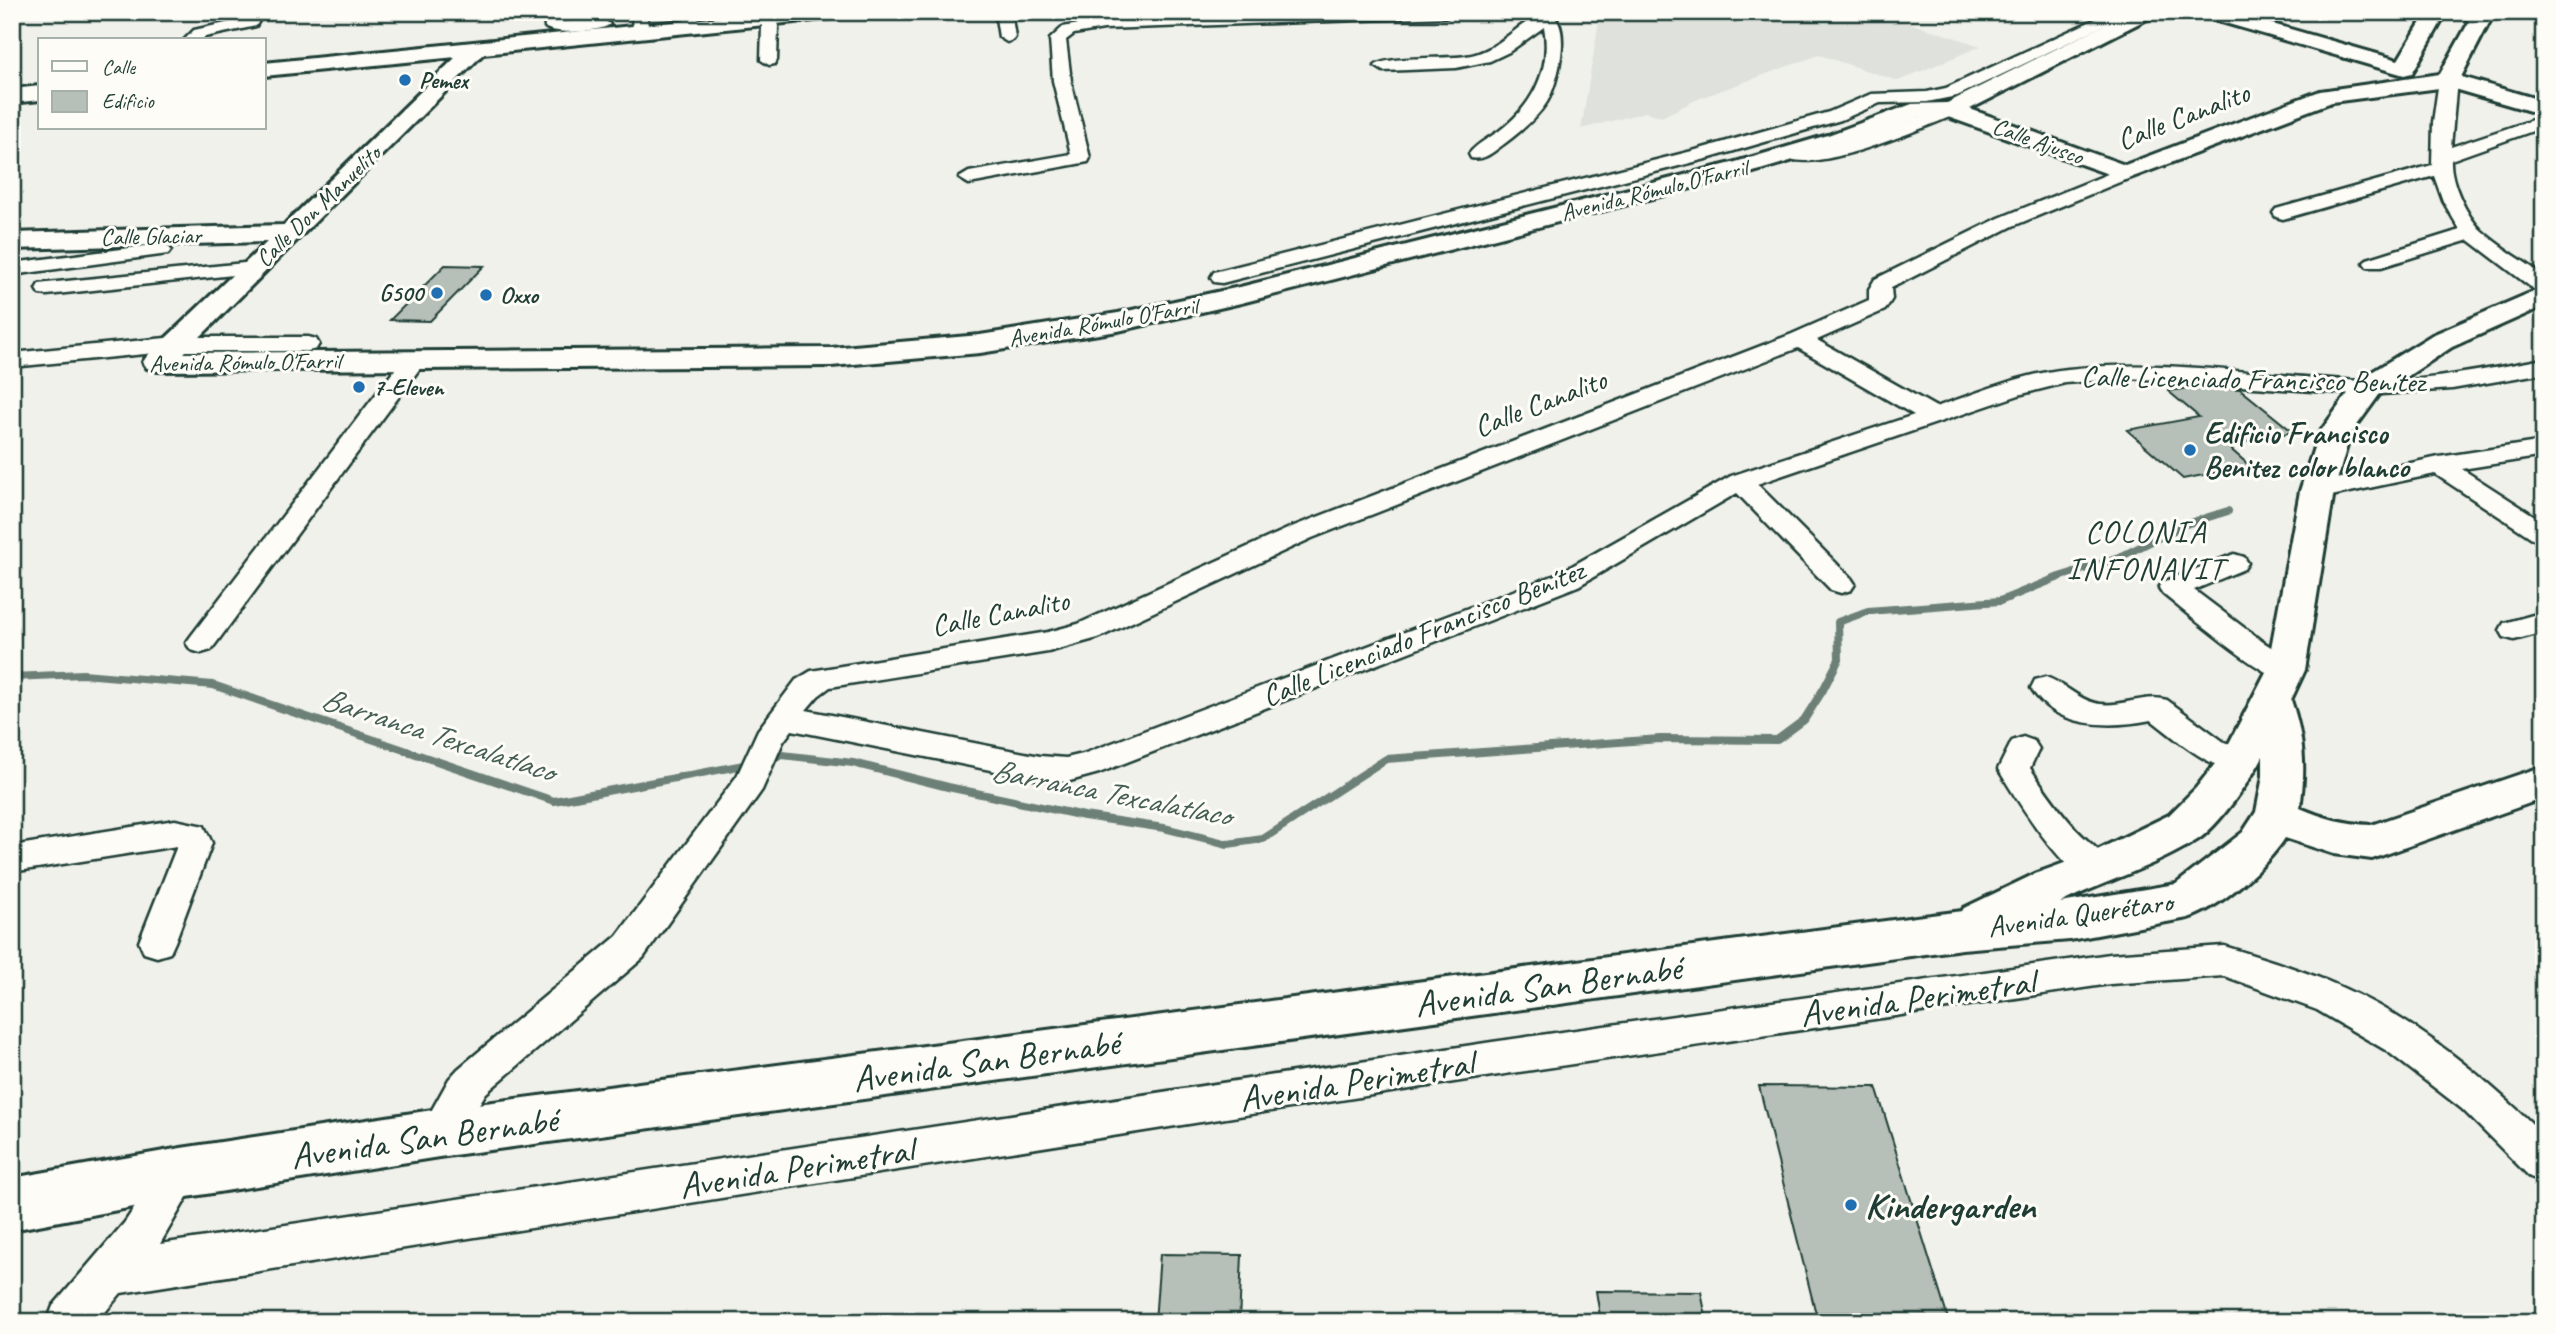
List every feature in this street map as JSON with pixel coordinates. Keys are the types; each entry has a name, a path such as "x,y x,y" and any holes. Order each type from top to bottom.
{"street":[{"path":"194,38 200,33 250,23 256,12"},
{"path":"551,12 553,27 602,24"},
{"path":"266,70 477,48 640,22 834,12"},
{"path":"1003,12 1007,37"},
{"path":"969,177 1081,158 1062,81 1058,39 1069,30 1104,24 1447,12"},
{"name":"Avenida Rómulo O'Farril","path":"12,374 167,353 414,360 831,357 897,353 1067,331 1176,311 1231,286 1703,155 1835,116 1877,98 1927,97 1951,92 2124,12"},
{"name":"Avenida Rómulo O'Farril","path":"1231,286 1792,154 1920,109 1951,110 2146,12"},
{"path":"2208,12 2404,68 2437,12"},
{"path":"2470,12 2480,21 2448,80 2442,122 2441,162 2454,201 2472,233 2544,286"},
{"path":"2518,12 2544,14"},
{"path":"1382,66 1452,62 1494,53 1547,15 1553,31 1546,63 1543,99 1526,118 1478,154"},
{"path":"758,16 770,26 769,60"},
{"path":"178,38 194,28 236,26"},
{"name":"Calle Don Manuelito","path":"167,353 477,48"},
{"path":"1494,53 1517,58"},
{"name":"Calle Canalito","path":"439,1133 472,1081 630,947 751,781 776,728 807,688 822,678 1048,642 1088,631 1303,532 1800,338 1877,305 1881,299 1880,286 2006,222 2125,173 2404,68"},
{"path":"2448,80 2544,108"},
{"name":"Calle Canalito","path":"2328,96 2448,80"},
{"path":"12,96 38,93"},
{"path":"1792,154 1829,153 1894,134 1951,110"},
{"name":"Calle Ajusco","path":"1951,110 2125,173"},
{"path":"1526,118 1534,136"},
{"path":"2283,213 2441,162 2544,121"},
{"path":"1849,160 1894,134"},
{"path":"2374,263 2472,233"},
{"name":"Calle Glaciar","path":"12,241 282,240"},
{"name":"Calle Glaciar","path":"12,252 161,250 282,240"},
{"path":"12,269 161,250"},
{"path":"47,289 254,268"},
{"name":"Avenida Querétaro","path":"1962,929 2070,921 2188,900 2258,844 2277,816 2284,776 2279,686 2317,491 2334,435 2368,388 2442,341 2544,295"},
{"path":"1800,338 1934,416"},
{"path":"12,360 308,344"},
{"path":"201,643 414,360"},
{"name":"Calle Licenciado Francisco Benítez","path":"776,728 1066,770 1088,765 1568,580 1740,481 2014,389 2065,376 2129,371 2368,388 2452,382 2544,366"},
{"path":"2317,491 2439,465 2544,448"},
{"path":"2439,465 2544,534"},
{"path":"1740,481 1842,584"},
{"path":"2234,563 2173,588 2253,649 2279,686"},
{"path":"2514,630 2544,622"},
{"name":"Avenida Querétaro","path":"1962,929 2053,886 2100,868 2184,827 2211,799 2241,760 2279,686"},
{"path":"2046,688 2071,708 2097,716 2122,715 2156,708 2213,750 2241,760"},
{"path":"2023,749 2014,769 2073,851 2100,868 2188,900"},
{"path":"2277,816 2325,836 2352,842 2371,842 2544,782"},
{"path":"12,859 175,833 192,835 195,843 157,942"},
{"name":"Avenida San Bernabé","path":"12,1204 181,1173 439,1133 1962,929"},
{"name":"Avenida Perimetral","path":"111,1273 1492,1059 2110,969 2201,962 2224,961 2259,971 2318,994 2365,1018 2439,1066 2476,1096 2544,1163"},
{"path":"70,1317 140,1237 181,1173"}],"shaded area":[{"path":"1901,12 1894,18 1981,46 1898,81 1819,55 1698,99 1662,117 1646,112 1581,129 1600,14"}],"building":[{"name":"G500","path":"445,265 484,266 430,321 390,320"},
{"path":"2208,386 2240,389 2293,432 2227,446 2250,466 2183,479 2127,430 2199,417 2168,391"},
{"name":"Kindergarden","path":"1759,1086 1876,1087 1949,1322 1818,1322"},
{"path":"1160,1254 1242,1255 1239,1322 1155,1322"},
{"path":"1596,1291 1701,1292 1707,1322 1601,1322"}],"waterway":[{"name":"Barranca Texcalatlaco","path":"768,759 782,755 853,763 948,787 1084,816 1164,828 1228,844 1263,839 1386,759 1660,739 1777,740 1804,720 1823,690 1839,659 1838,622 1868,611 2000,601 2059,577 2116,559 2186,524 2228,511"},
{"name":"Barranca Texcalatlaco","path":"12,677 83,674 213,685 554,801 749,764"}],"place":[{"name":"Pemex","path":"405,80"},
{"name":"G500","path":"437,293"},
{"name":"Oxxo","path":"486,295"},
{"name":"7-Eleven","path":"359,387"},
{"name":"Edificio Francisco Benitez color blanco","path":"2190,450"},
{"name":"Kindergarden","path":"1851,1205"}],"district":[{"name":"COLONIA INFONAVIT","path":"2146,550"}]}
